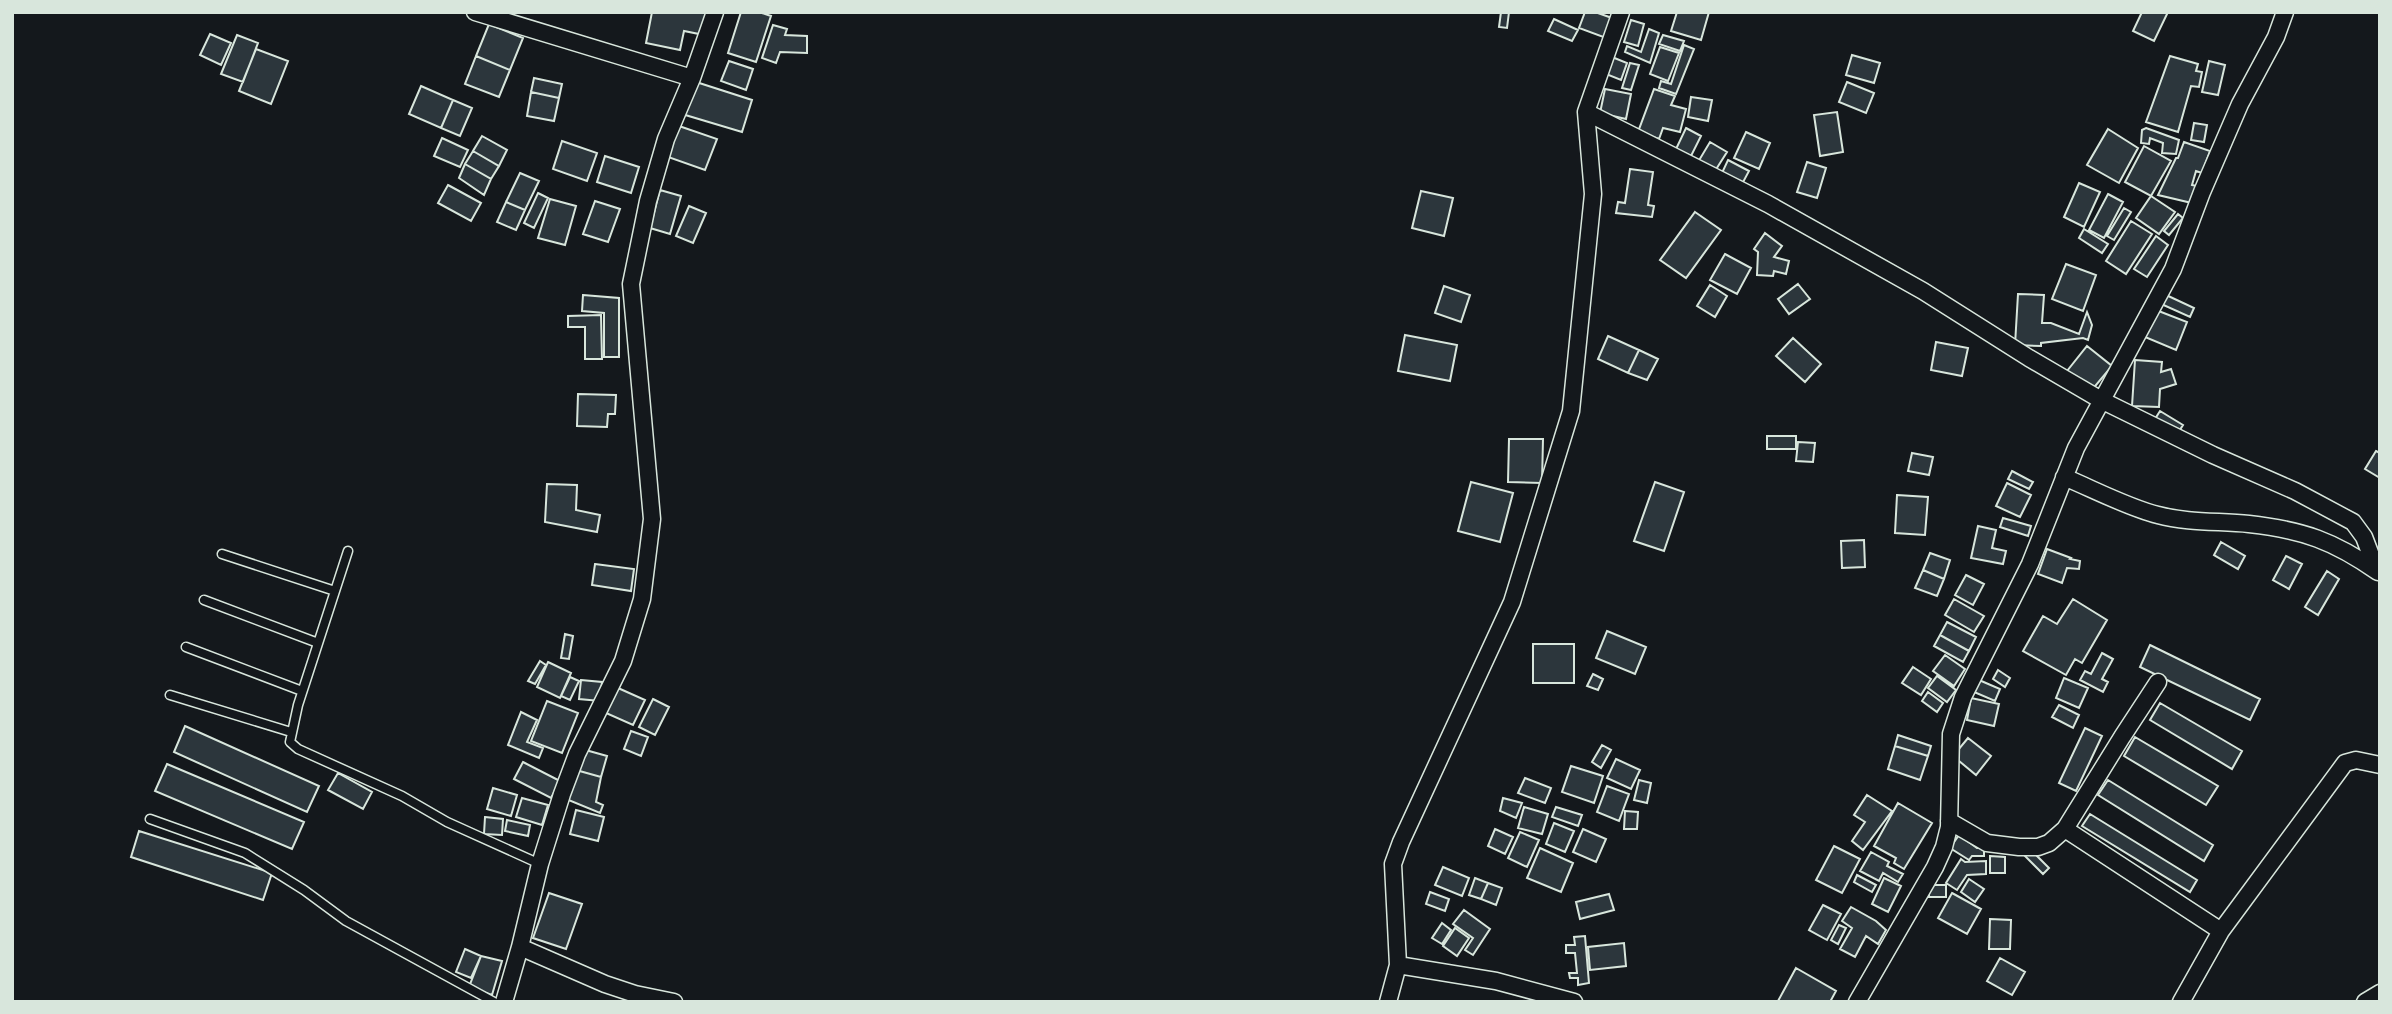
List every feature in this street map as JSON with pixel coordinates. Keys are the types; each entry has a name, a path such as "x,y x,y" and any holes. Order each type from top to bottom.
{"street":[{"path":"475,12 692,78"},
{"path":"504,1002 540,864 562,794 577,754 623,661 642,599 652,519 631,284 648,201 666,139 692,78 715,12"},
{"path":"1388,1002 1398,965 1393,864 1512,602 1572,411 1593,194 1586,112 1621,12"},
{"path":"1857,1002 1944,847 1949,821 1951,734 1963,697 2030,564 2076,448 2173,270 2202,192 2240,104 2276,37 2285,12"},
{"path":"1586,112 1780,210 1923,291 2101,400 2213,455 2295,491 2353,522 2364,537 2378,573"},
{"path":"2064,477 2157,515 2192,521 2252,524 2321,538 2349,552 2378,573"},
{"path":"1949,821 1987,843 2019,847 2038,847 2049,843 2065,829 2158,682"},
{"path":"2181,1002 2221,931 2345,764 2356,760 2380,765"},
{"path":"2065,829 2221,931"},
{"path":"520,947 605,984 635,994 674,1002"},
{"path":"1398,965 1496,981 1574,1002"},
{"path":"2365,1002 2380,993"}],"lane":[{"path":"348,551 302,691 291,732 290,742 293,747 402,796 447,822 540,864"},
{"path":"222,554 335,591"},
{"path":"204,600 318,643"},
{"path":"186,647 302,691"},
{"path":"170,695 291,732"},
{"path":"150,819 245,853 304,890 346,921 494,1002"}],"building":[{"path":"652,12 708,12 704,35 684,31 680,50 646,43"},
{"path":"741,12 759,12 771,16 756,62 728,53"},
{"path":"1501,12 1509,12 1507,28 1499,27"},
{"path":"1585,12 1595,12 1612,18 1606,38 1579,28"},
{"path":"1677,12 1709,12 1701,40 1671,31"},
{"path":"2142,12 2168,12 2154,41 2133,31"},
{"path":"1554,19 1578,30 1572,41 1548,31"},
{"path":"1631,20 1644,24 1638,46 1624,42"},
{"path":"489,24 523,38 510,70 476,56"},
{"path":"773,25 787,29 785,35 807,36 807,53 780,52 776,63 762,58"},
{"path":"1649,29 1659,33 1650,63 1625,52 1627,46 1641,52"},
{"path":"210,34 231,43 221,65 200,55"},
{"path":"237,35 258,43 243,82 221,74"},
{"path":"1663,35 1684,41 1680,51 1659,44"},
{"path":"1684,45 1694,49 1676,94 1659,88 1661,81 1671,84"},
{"path":"1660,47 1679,53 1668,81 1650,74"},
{"path":"256,49 288,61 271,104 239,91"},
{"path":"1852,55 1880,63 1874,83 1846,75"},
{"path":"476,56 510,70 499,97 465,84"},
{"path":"2170,56 2198,64 2196,71 2202,72 2199,87 2191,86 2178,132 2146,122"},
{"path":"1612,57 1627,63 1621,80 1606,74"},
{"path":"729,61 753,69 746,90 721,81"},
{"path":"2209,61 2225,65 2218,95 2202,92"},
{"path":"1630,63 1639,65 1631,90 1622,88"},
{"path":"534,78 562,84 559,98 531,92"},
{"path":"693,81 752,100 742,132 682,114"},
{"path":"1847,82 1874,93 1866,113 1839,102"},
{"path":"421,86 453,100 441,128 409,114"},
{"path":"1605,89 1631,94 1626,119 1600,113"},
{"path":"1654,89 1675,96 1671,105 1686,109 1680,132 1663,128 1659,139 1638,132"},
{"path":"531,92 559,98 554,121 527,116"},
{"path":"1691,97 1712,100 1708,121 1688,117"},
{"path":"453,100 472,108 460,136 441,128"},
{"path":"1837,112 1843,152 1820,156 1814,115"},
{"path":"2194,123 2207,125 2204,142 2191,140"},
{"path":"679,126 717,139 705,170 668,157"},
{"path":"1686,128 1701,136 1691,156 1676,149"},
{"path":"2146,128 2179,140 2176,154 2162,153 2163,143 2150,138 2149,144 2141,143 2142,130"},
{"path":"2108,129 2138,148 2119,183 2087,165"},
{"path":"1746,132 1770,143 1759,169 1734,158"},
{"path":"482,136 507,150 499,166 473,151"},
{"path":"442,138 468,150 460,167 434,156"},
{"path":"562,141 597,153 587,181 553,169"},
{"path":"1710,142 1727,152 1715,171 1698,162"},
{"path":"2184,142 2210,151 2202,173 2196,171 2192,185 2201,187 2196,204 2158,195"},
{"path":"2144,146 2171,161 2151,196 2125,182"},
{"path":"473,151 499,166 491,179 465,164"},
{"path":"605,156 639,167 631,193 597,182"},
{"path":"1728,160 1749,171 1741,186 1721,175"},
{"path":"1807,162 1826,168 1817,198 1797,192"},
{"path":"465,164 491,179 484,195 459,178"},
{"path":"1630,169 1653,172 1648,205 1654,206 1652,217 1616,213 1618,202 1625,203"},
{"path":"520,173 539,181 525,210 506,202"},
{"path":"2079,183 2100,192 2084,227 2064,217"},
{"path":"448,185 481,203 471,221 438,203"},
{"path":"660,190 681,196 670,234 650,228"},
{"path":"1421,191 1453,198 1444,236 1412,228"},
{"path":"538,193 548,198 534,228 524,223"},
{"path":"2108,194 2123,202 2104,238 2089,230"},
{"path":"2151,196 2175,212 2159,234 2136,218"},
{"path":"550,199 576,206 565,245 538,238"},
{"path":"595,201 620,209 608,242 583,234"},
{"path":"506,202 525,210 516,230 497,222"},
{"path":"689,206 706,213 693,243 676,236"},
{"path":"2124,208 2131,212 2114,240 2107,236"},
{"path":"1695,212 1721,230 1686,278 1660,260"},
{"path":"2178,214 2183,218 2169,235 2164,231"},
{"path":"2131,221 2152,234 2126,274 2106,261"},
{"path":"2084,229 2108,244 2102,253 2079,238"},
{"path":"1765,233 1782,246 1774,257 1789,261 1786,274 1774,271 1773,276 1757,275 1758,252 1754,249"},
{"path":"2156,236 2168,245 2147,277 2134,269"},
{"path":"1725,254 1751,268 1737,294 1710,280"},
{"path":"2066,264 2096,275 2083,311 2052,299"},
{"path":"1798,284 1810,299 1789,314 1778,299"},
{"path":"1710,285 1727,296 1715,317 1697,306"},
{"path":"1444,286 1470,295 1461,322 1435,313"},
{"path":"2018,294 2044,295 2042,323 2051,323 2079,334 2087,312 2092,325 2088,340 2083,338 2041,343 2041,346 2015,345"},
{"path":"2164,294 2194,308 2190,317 2159,303"},
{"path":"583,295 619,298 619,357 604,357 604,313 582,311"},
{"path":"2156,310 2187,322 2176,350 2145,337"},
{"path":"601,315 602,359 585,359 585,327 568,327 568,316"},
{"path":"1405,335 1457,345 1450,381 1398,371"},
{"path":"1608,336 1639,350 1628,373 1598,359"},
{"path":"1793,338 1821,364 1805,382 1776,356"},
{"path":"1936,342 1968,348 1962,376 1931,370"},
{"path":"2087,346 2112,366 2091,391 2067,371"},
{"path":"1639,350 1658,359 1647,380 1628,373"},
{"path":"2135,360 2162,362 2161,372 2171,369 2176,384 2160,389 2159,407 2132,406"},
{"path":"578,394 616,395 615,414 608,414 607,427 577,426"},
{"path":"2160,411 2183,425 2178,433 2155,419"},
{"path":"1767,436 1796,436 1796,449 1767,449"},
{"path":"1509,439 1543,439 1542,483 1508,482"},
{"path":"1798,442 1815,443 1813,462 1796,461"},
{"path":"2376,451 2380,453 2380,478 2365,469"},
{"path":"1912,453 1933,457 1929,475 1908,471"},
{"path":"2012,471 2033,482 2029,489 2008,479"},
{"path":"1471,482 1513,493 1500,542 1458,531"},
{"path":"1655,482 1684,492 1664,551 1634,541"},
{"path":"2007,483 2031,495 2020,517 1996,506"},
{"path":"547,484 577,485 576,510 600,515 597,532 545,522"},
{"path":"1897,495 1928,497 1925,535 1895,533"},
{"path":"2003,518 2031,526 2028,536 2000,527"},
{"path":"1978,526 1996,530 1992,548 2006,551 2003,564 1971,558"},
{"path":"1864,540 1865,567 1842,568 1841,541"},
{"path":"2221,542 2245,556 2238,569 2214,555"},
{"path":"2047,549 2080,561 2079,569 2067,568 2062,583 2038,574"},
{"path":"1930,553 1950,560 1944,579 1923,570"},
{"path":"2286,556 2302,564 2289,589 2273,580"},
{"path":"595,564 634,569 631,591 592,585"},
{"path":"1923,570 1944,579 1937,596 1915,588"},
{"path":"2327,571 2339,579 2318,615 2305,607"},
{"path":"1966,575 1984,584 1973,605 1955,595"},
{"path":"1954,599 1984,616 1974,632 1945,615"},
{"path":"2073,599 2107,620 2082,663 2075,659 2066,675 2023,651 2043,616 2057,624"},
{"path":"1947,622 1976,637 1969,651 1940,635"},
{"path":"1607,631 1646,647 1635,674 1596,658"},
{"path":"565,634 573,636 569,659 561,658"},
{"path":"1940,635 1969,651 1963,662 1934,646"},
{"path":"1533,644 1574,644 1574,683 1533,683"},
{"path":"2150,645 2260,699 2250,720 2140,667"},
{"path":"2102,653 2113,659 2102,679 2108,682 2103,692 2080,680 2085,671 2091,674"},
{"path":"1945,655 1965,669 1954,686 1933,671"},
{"path":"540,661 546,665 535,684 528,681"},
{"path":"548,662 571,673 560,698 537,687"},
{"path":"1913,667 1931,679 1921,695 1902,683"},
{"path":"1998,670 2010,678 2005,687 1993,679"},
{"path":"1593,674 1603,679 1598,690 1587,686"},
{"path":"1937,676 1956,690 1947,702 1928,688"},
{"path":"570,677 579,681 570,700 561,696"},
{"path":"2064,678 2088,688 2079,708 2056,698"},
{"path":"581,680 602,682 600,701 579,699"},
{"path":"1979,680 2000,689 1995,701 1974,692"},
{"path":"618,688 645,700 633,725 606,713"},
{"path":"1928,692 1943,703 1937,712 1922,701"},
{"path":"1971,698 1999,704 1994,726 1967,720"},
{"path":"653,699 669,707 655,735 639,727"},
{"path":"547,701 578,713 562,753 531,741"},
{"path":"2160,703 2242,751 2232,769 2150,720"},
{"path":"2059,705 2079,715 2073,728 2052,717"},
{"path":"521,712 537,720 527,742 543,748 539,758 508,745"},
{"path":"185,726 319,786 307,812 174,752"},
{"path":"2085,728 2102,736 2076,791 2059,783"},
{"path":"631,731 648,737 641,756 624,749"},
{"path":"1898,735 1931,746 1928,756 1895,746"},
{"path":"2135,737 2218,786 2206,805 2124,756"},
{"path":"1968,738 1991,756 1976,775 1953,756"},
{"path":"1602,745 1611,750 1601,768 1592,762"},
{"path":"1895,746 1928,756 1920,780 1888,769"},
{"path":"582,749 607,756 601,777 576,770"},
{"path":"1616,759 1640,770 1631,789 1607,778"},
{"path":"523,762 560,781 551,798 514,779"},
{"path":"167,764 304,822 292,849 155,791"},
{"path":"1571,766 1603,776 1594,803 1562,792"},
{"path":"576,770 601,777 596,802 603,805 600,813 566,799"},
{"path":"338,773 372,792 363,809 328,790"},
{"path":"1525,778 1551,788 1545,803 1518,793"},
{"path":"1639,780 1651,783 1647,803 1634,800"},
{"path":"2108,780 2213,845 2204,861 2098,795"},
{"path":"1607,786 1629,794 1619,821 1597,812"},
{"path":"493,788 517,795 511,816 487,809"},
{"path":"1867,795 1892,811 1863,850 1852,841 1865,822 1854,815"},
{"path":"522,798 548,805 542,825 516,817"},
{"path":"1503,798 1522,803 1516,818 1500,811"},
{"path":"1898,803 1932,823 1904,869 1894,863 1896,858 1874,846"},
{"path":"1524,807 1548,814 1542,834 1518,828"},
{"path":"1556,807 1582,815 1578,826 1552,817"},
{"path":"576,810 604,817 598,841 570,834"},
{"path":"1625,811 1638,812 1637,829 1624,829"},
{"path":"2090,814 2197,880 2190,892 2082,826"},
{"path":"485,817 503,819 502,835 484,834"},
{"path":"507,820 530,825 528,836 505,831"},
{"path":"1554,823 1574,831 1565,852 1546,844"},
{"path":"1495,829 1513,837 1505,854 1488,846"},
{"path":"1583,829 1606,839 1596,862 1573,852"},
{"path":"139,831 272,873 263,900 131,857"},
{"path":"1520,832 1539,840 1527,867 1508,858"},
{"path":"1959,835 1977,848 1984,848 1984,856 1972,856 1969,860 1950,848"},
{"path":"1834,846 1860,859 1842,893 1816,880"},
{"path":"1540,848 1573,863 1561,892 1527,878"},
{"path":"2031,850 2049,868 2043,874 2025,856"},
{"path":"1871,852 1889,862 1887,866 1903,874 1898,882 1883,873 1879,881 1860,871"},
{"path":"1990,856 2005,857 2005,873 1990,873"},
{"path":"1961,859 1965,862 1986,861 1986,874 1967,875 1957,890 1946,883"},
{"path":"1443,867 1469,878 1462,896 1435,885"},
{"path":"1857,875 1876,885 1872,892 1854,882"},
{"path":"1475,878 1488,883 1481,899 1469,895"},
{"path":"1884,878 1901,886 1888,912 1872,904"},
{"path":"1969,879 1984,889 1975,902 1961,892"},
{"path":"1488,883 1502,888 1496,905 1481,899"},
{"path":"1929,885 1946,885 1946,897 1929,897"},
{"path":"1430,892 1449,899 1445,911 1426,904"},
{"path":"549,893 582,904 566,949 533,938"},
{"path":"1952,893 1981,909 1967,934 1938,918"},
{"path":"1609,894 1614,910 1580,919 1576,902"},
{"path":"1823,905 1841,914 1827,940 1809,930"},
{"path":"1851,907 1886,930 1878,944 1866,936 1855,957 1840,949 1852,928 1842,921"},
{"path":"1464,910 1490,929 1473,955 1465,950 1473,938 1453,924"},
{"path":"1990,919 2011,920 2010,949 1989,949"},
{"path":"1442,923 1451,930 1442,944 1432,938"},
{"path":"1839,925 1846,928 1838,944 1831,940"},
{"path":"1455,928 1469,938 1457,956 1443,946"},
{"path":"1585,936 1589,983 1578,985 1578,978 1570,978 1569,973 1577,973 1575,953 1566,953 1566,945 1575,945 1574,937"},
{"path":"1624,943 1626,966 1590,970 1588,947"},
{"path":"465,949 481,956 471,978 456,972"},
{"path":"481,956 502,961 492,995 469,987"},
{"path":"2000,958 2025,972 2012,995 1987,981"},
{"path":"1796,968 1836,991 1830,1002 1778,1001"}]}
